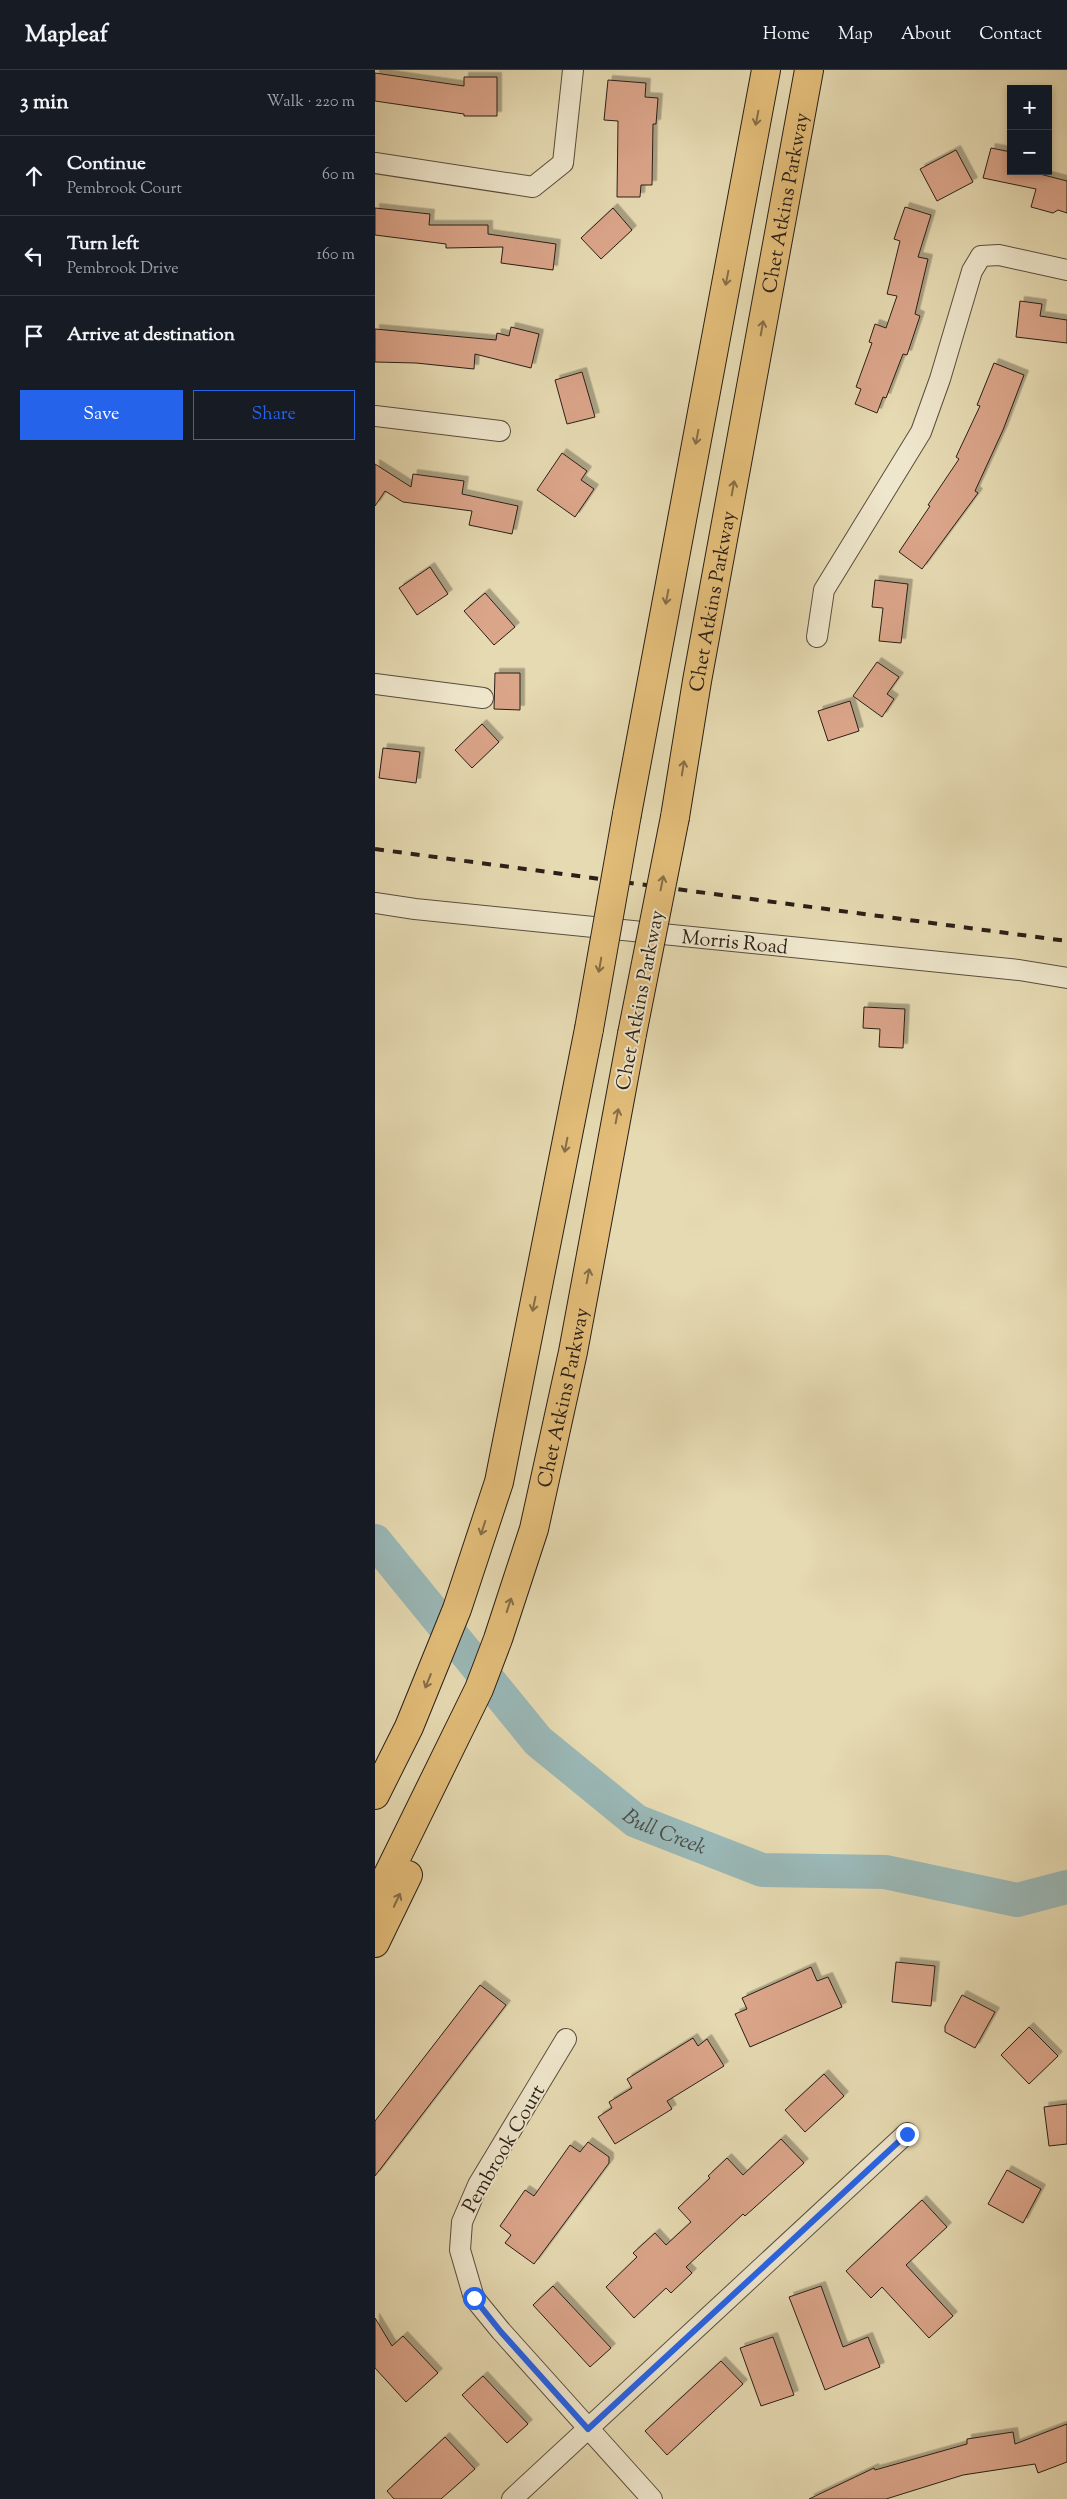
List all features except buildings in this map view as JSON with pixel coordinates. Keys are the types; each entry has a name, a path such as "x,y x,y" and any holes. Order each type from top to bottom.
{"highway":[{"path":"375,1795 409,1727 457,1610 499,1482 589,1028 627,814 766,70"},
{"name":"Chet Atkins Parkway","path":"433,1804 451,1784 534,1529 573,1352 675,816 697,681 809,70"},
{"path":"375,1901 433,1804"},
{"path":"375,1943 433,1804"}],"street":[{"path":"375,164 533,187 563,163 573,70"},
{"path":"817,637 824,590 921,432 941,379 972,271 981,256 999,255 1067,270"},
{"path":"375,416 500,431"},
{"path":"375,684 483,698"},
{"name":"Morris Road","path":"375,903 415,909 1019,970 1067,978"},
{"name":"Pembrook Court","path":"566,2040 478,2185 461,2222 460,2250 474,2298 501,2332 652,2499"},
{"path":"512,2499 907,2134"}],"waterway":[{"name":"Bull Creek","path":"375,1541 538,1741 636,1821 762,1870 885,1872 1017,1900 1067,1887"}],"railway":[{"path":"375,849 1067,941"}],"route":[{"path":"474,2298 501,2332 588,2429 907,2134"}]}
